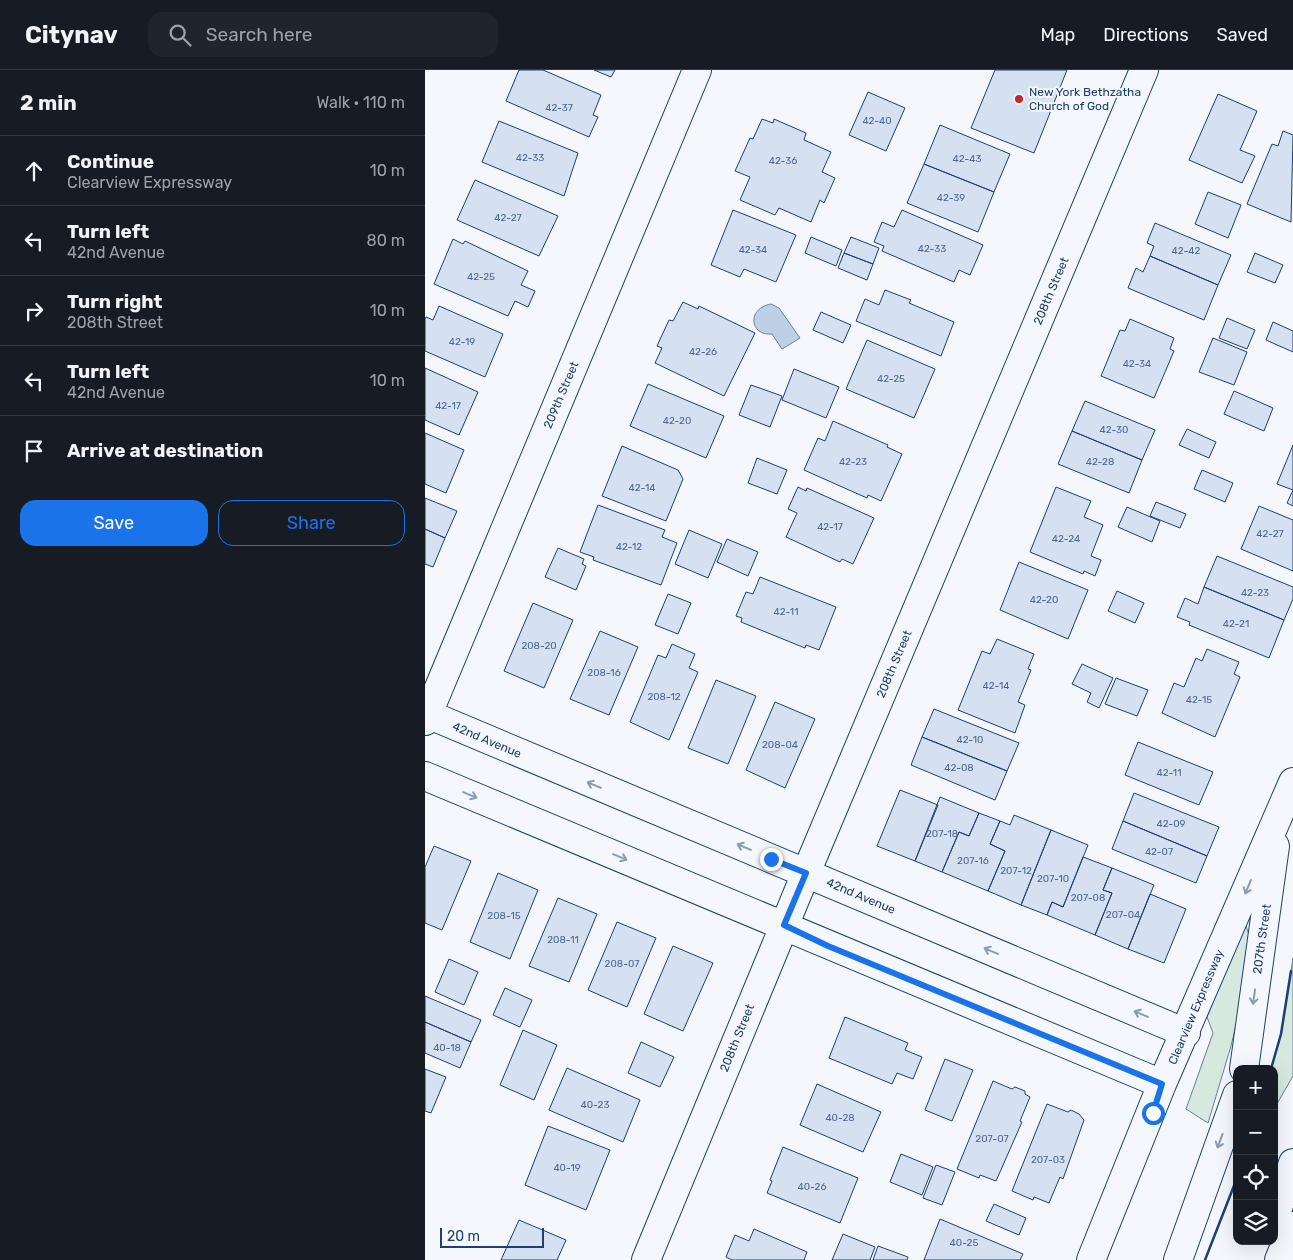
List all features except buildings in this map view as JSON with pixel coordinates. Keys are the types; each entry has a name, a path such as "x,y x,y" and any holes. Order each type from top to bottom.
{"main road":[{"name":"209th Street","path":"426,716 697,70"},
{"name":"208th Street","path":"646,1260 784,925 1144,70"},
{"name":"42nd Avenue","path":"426,716 1186,1033"},
{"path":"425,776 1162,1084"},
{"name":"Clearview Expressway","path":"1091,1260 1162,1084 1186,1033 1293,782"},
{"name":"207th Street","path":"1245,1065 1281,810"},
{"path":"1178,1260 1233,1106"},
{"path":"1278,1208 1293,1163"},
{"path":"1279,1260 1293,1226"},
{"path":"1261,1260 1266,1245"}],"shaded area":[{"path":"1245,923 1250,938 1242,999 1231,1046 1208,1123 1186,1109 1213,1033 1207,1017"},
{"path":"1293,958 1293,1076 1278,1102 1278,1065 1272,1065 1281,1034"}],"water":[{"path":"771,304 779,308 800,338 782,349 772,334 759,331 755,326 755,316 758,311"}],"wall":[{"path":"1272,1065 1281,1034 1291,971"},
{"path":"1205,1260 1233,1188"}],"place":[{"name":"New York Bethzatha Church of God","path":"1019,99"}],"route":[{"path":"771,859 806,873 784,925 828,946 1162,1084 1153,1113"}]}
